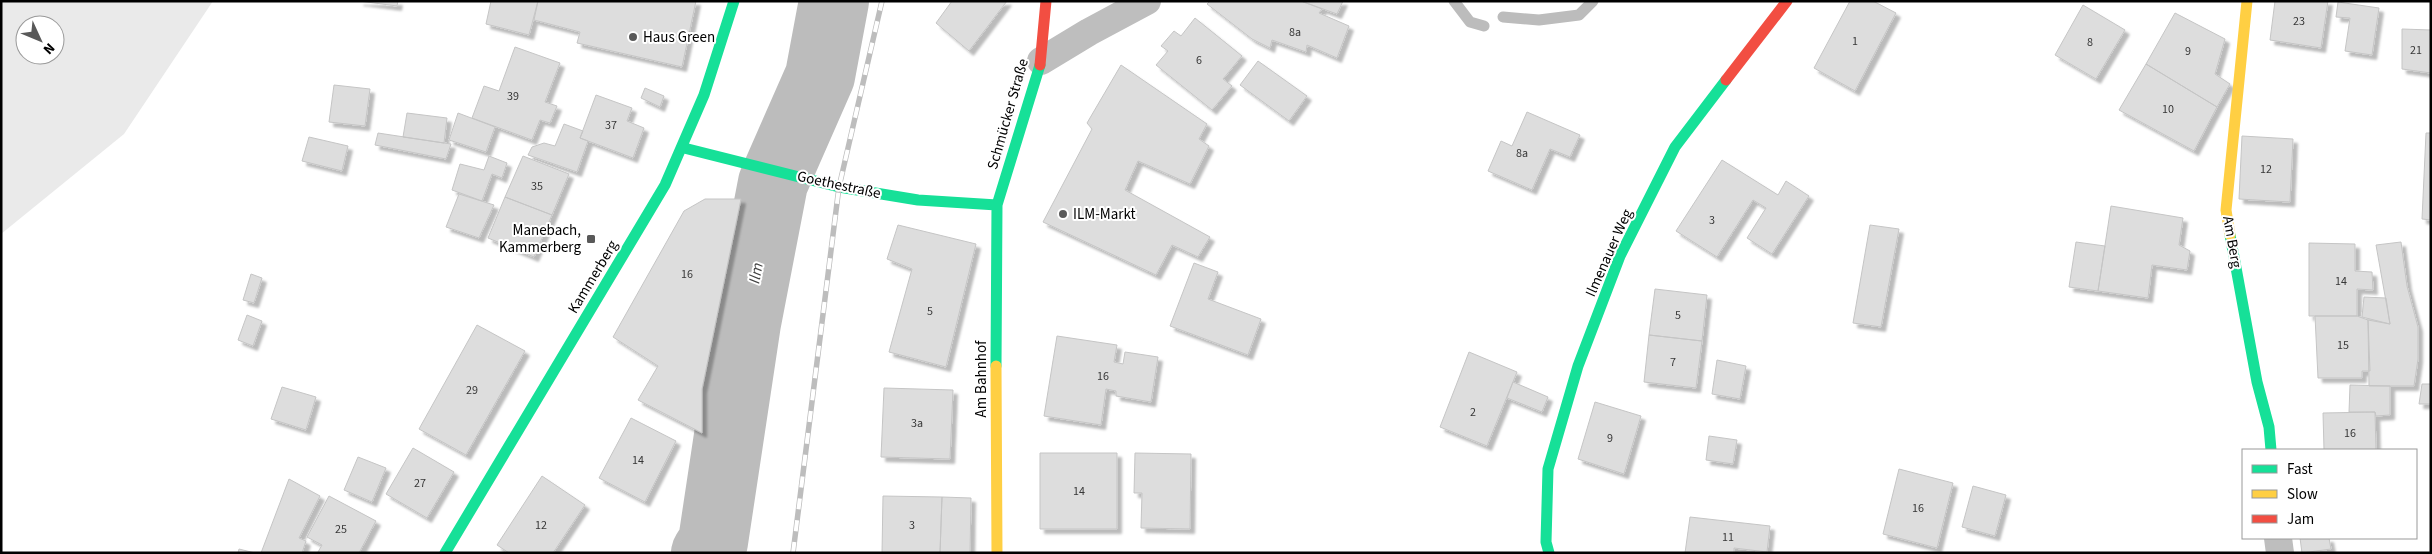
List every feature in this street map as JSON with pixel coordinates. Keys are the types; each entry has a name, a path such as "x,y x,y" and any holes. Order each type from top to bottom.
{"street":[{"name":"Kammerberg","path":"445,553 623,257 684,148 705,94 734,1"},
{"name":"Schmücker Straße","path":"997,205 1041,61 1046,1"},
{"path":"1041,61 1088,32 1147,1"},
{"name":"Ilmenauer Weg","path":"1548,553 1546,542 1548,469 1578,366 1620,256 1676,148 1788,1"},
{"name":"Am Berg","path":"2247,1 2226,210 2257,382 2269,427 2271,449"},
{"name":"Goethestraße","path":"684,148 819,182 918,200 997,205"},
{"name":"Am Bahnhof","path":"996,553 994,264 997,205"},
{"path":"2278,539 2280,553"}],"shaded area":[{"path":"1,1 213,1 124,134 1,234"}],"building":[{"path":"359,1 398,1 397,6"},
{"path":"491,1 538,1 529,35 486,24"},
{"name":"Haus Green","path":"538,1 696,1 682,67 577,43 580,32 534,20"},
{"path":"952,1 1007,1 969,51 936,23"},
{"path":"1210,1 1301,1 1322,9 1319,13 1349,26 1337,58 1307,45 1306,52 1272,40 1270,48 1252,39 1207,4"},
{"path":"1301,1 1343,1 1337,14"},
{"path":"1850,1 1873,1 1896,13 1855,91 1814,68"},
{"path":"2275,1 2328,1 2321,48 2270,40"},
{"path":"2338,2 2379,8 2372,55 2345,51 2350,18 2336,17"},
{"path":"2083,5 2125,30 2096,79 2055,55"},
{"path":"2175,13 2225,39 2215,74 2230,84 2217,107 2146,64"},
{"path":"1195,18 1242,56 1223,79 1232,86 1212,110 1156,65 1168,51 1161,46 1174,31 1181,36"},
{"path":"2402,29 2431,30 2431,73 2402,69"},
{"path":"515,47 560,63 545,102 557,106 550,123 540,120 532,140 472,118 484,86 499,91"},
{"path":"1258,61 1307,96 1289,121 1240,85"},
{"path":"2146,64 2217,107 2194,151 2119,110"},
{"path":"1121,65 1207,124 1199,139 1209,146 1190,184 1138,161 1125,190 1210,237 1198,257 1172,245 1156,275 1043,222 1092,129 1087,123"},
{"path":"334,85 370,89 365,126 329,122"},
{"path":"645,88 664,96 660,107 641,98"},
{"path":"596,95 632,108 627,121 644,128 633,158 580,138"},
{"path":"1527,112 1580,135 1570,157 1550,149 1532,190 1488,171 1501,141 1512,146"},
{"path":"407,113 447,118 444,143 403,137"},
{"path":"458,113 495,127 486,152 449,140"},
{"path":"564,124 583,131 580,138 588,141 577,172 528,155 532,147 544,143 555,146"},
{"path":"378,133 451,144 446,159 375,145"},
{"path":"2426,133 2431,133 2431,220 2422,219"},
{"path":"2242,136 2293,139 2290,202 2239,199"},
{"path":"309,137 348,146 342,171 302,161"},
{"path":"489,156 507,163 502,178 492,174 482,201 452,190 460,164 484,170"},
{"path":"523,156 569,174 552,215 505,197"},
{"path":"1722,160 1778,195 1786,181 1809,196 1772,254 1747,238 1766,208 1753,200 1717,257 1676,231"},
{"path":"459,194 494,205 479,238 446,227"},
{"path":"505,197 552,215 534,257 488,238"},
{"path":"705,199 741,199 702,389 702,433 638,400 658,366 613,337 684,211"},
{"path":"2111,206 2183,218 2179,245 2190,251 2187,270 2152,265 2148,298 2098,291"},
{"path":"898,225 976,244 946,367 889,352 912,269 887,259"},
{"path":"1870,225 1899,229 1881,327 1853,323"},
{"path":"2076,242 2105,246 2098,291 2069,287"},
{"path":"2401,242 2407,286 2418,327 2418,359 2414,386 2369,386 2368,320 2390,324 2376,245"},
{"path":"2309,243 2355,244 2355,271 2372,272 2373,290 2357,289 2357,316 2309,316"},
{"path":"1194,263 1218,272 1208,299 1261,319 1248,355 1170,326"},
{"path":"251,274 262,278 254,303 243,300"},
{"path":"1655,289 1707,295 1702,341 1649,335"},
{"path":"2364,297 2386,298 2390,324 2362,317"},
{"path":"247,315 262,321 253,346 238,340"},
{"path":"2315,316 2357,316 2368,320 2370,371 2362,371 2362,378 2318,378"},
{"path":"477,325 525,351 466,455 419,429"},
{"path":"1649,335 1702,341 1696,388 1644,382"},
{"path":"1057,336 1117,345 1114,362 1123,364 1125,352 1158,357 1151,402 1116,396 1116,391 1106,389 1101,425 1044,416"},
{"path":"1469,352 1517,372 1487,446 1440,427"},
{"path":"1717,360 1746,366 1740,399 1712,394"},
{"path":"1513,382 1548,397 1542,412 1507,398"},
{"path":"2422,384 2431,384 2431,404 2419,404"},
{"path":"2350,385 2390,386 2390,415 2376,416 2375,412 2349,412"},
{"path":"282,387 316,397 306,430 271,419"},
{"path":"884,388 953,390 950,459 881,457"},
{"path":"1595,402 1641,416 1624,474 1578,459"},
{"path":"2375,412 2376,449 2324,449 2323,413"},
{"path":"631,418 676,441 645,502 599,478"},
{"path":"1709,436 1737,440 1733,464 1706,460"},
{"path":"413,448 454,472 427,518 386,494"},
{"path":"1040,453 1117,453 1117,529 1040,529"},
{"path":"1135,453 1191,454 1190,529 1141,528 1142,493 1134,493"},
{"path":"358,457 386,468 372,502 344,490"},
{"path":"1899,469 1953,483 1937,548 1883,534"},
{"path":"542,476 585,505 553,553 509,553 497,545"},
{"path":"289,479 320,496 299,538 306,541 302,553 261,553"},
{"path":"1973,486 2006,495 1995,536 1962,527"},
{"path":"329,496 376,521 359,553 319,553 322,545 307,537"},
{"path":"883,496 942,497 940,553 882,553"},
{"path":"942,497 971,498 970,553 940,553"},
{"path":"1690,517 1770,526 1767,552 1734,548 1734,553 1685,553"},
{"path":"2300,539 2329,539 2331,549 2302,553"},
{"path":"239,549 255,553 238,553"}],"waterway":[{"name":"Ilm","path":"706,553 713,542 746,323 773,183 820,76 834,1"},
{"path":"1454,1 1470,22 1484,26"},
{"path":"1503,17 1539,20 1579,15 1593,1"},
{"path":"767,216 790,221"}],"railway":[{"path":"793,553 839,187 882,1"}],"traffic: fast":[{"path":"445,553 665,185 704,95 734,1"},
{"path":"996,366 997,205 1040,65"},
{"path":"1549,553 1546,542 1548,469 1578,366 1620,256 1675,147 1726,80"},
{"path":"684,148 839,187 918,200 997,205"},
{"path":"2230,235 2257,382 2269,427 2271,449"}],"traffic: slow":[{"path":"2230,235 2226,210 2247,1"},
{"path":"996,366 997,553"}],"traffic: jam":[{"path":"1040,65 1046,1"},
{"path":"1726,80 1787,1"}],"place":[{"name":"Haus Green","path":"633,37"},
{"name":"ILM-Markt","path":"1063,214"},
{"name":"Manebach, Kammerberg","path":"591,239"}]}
